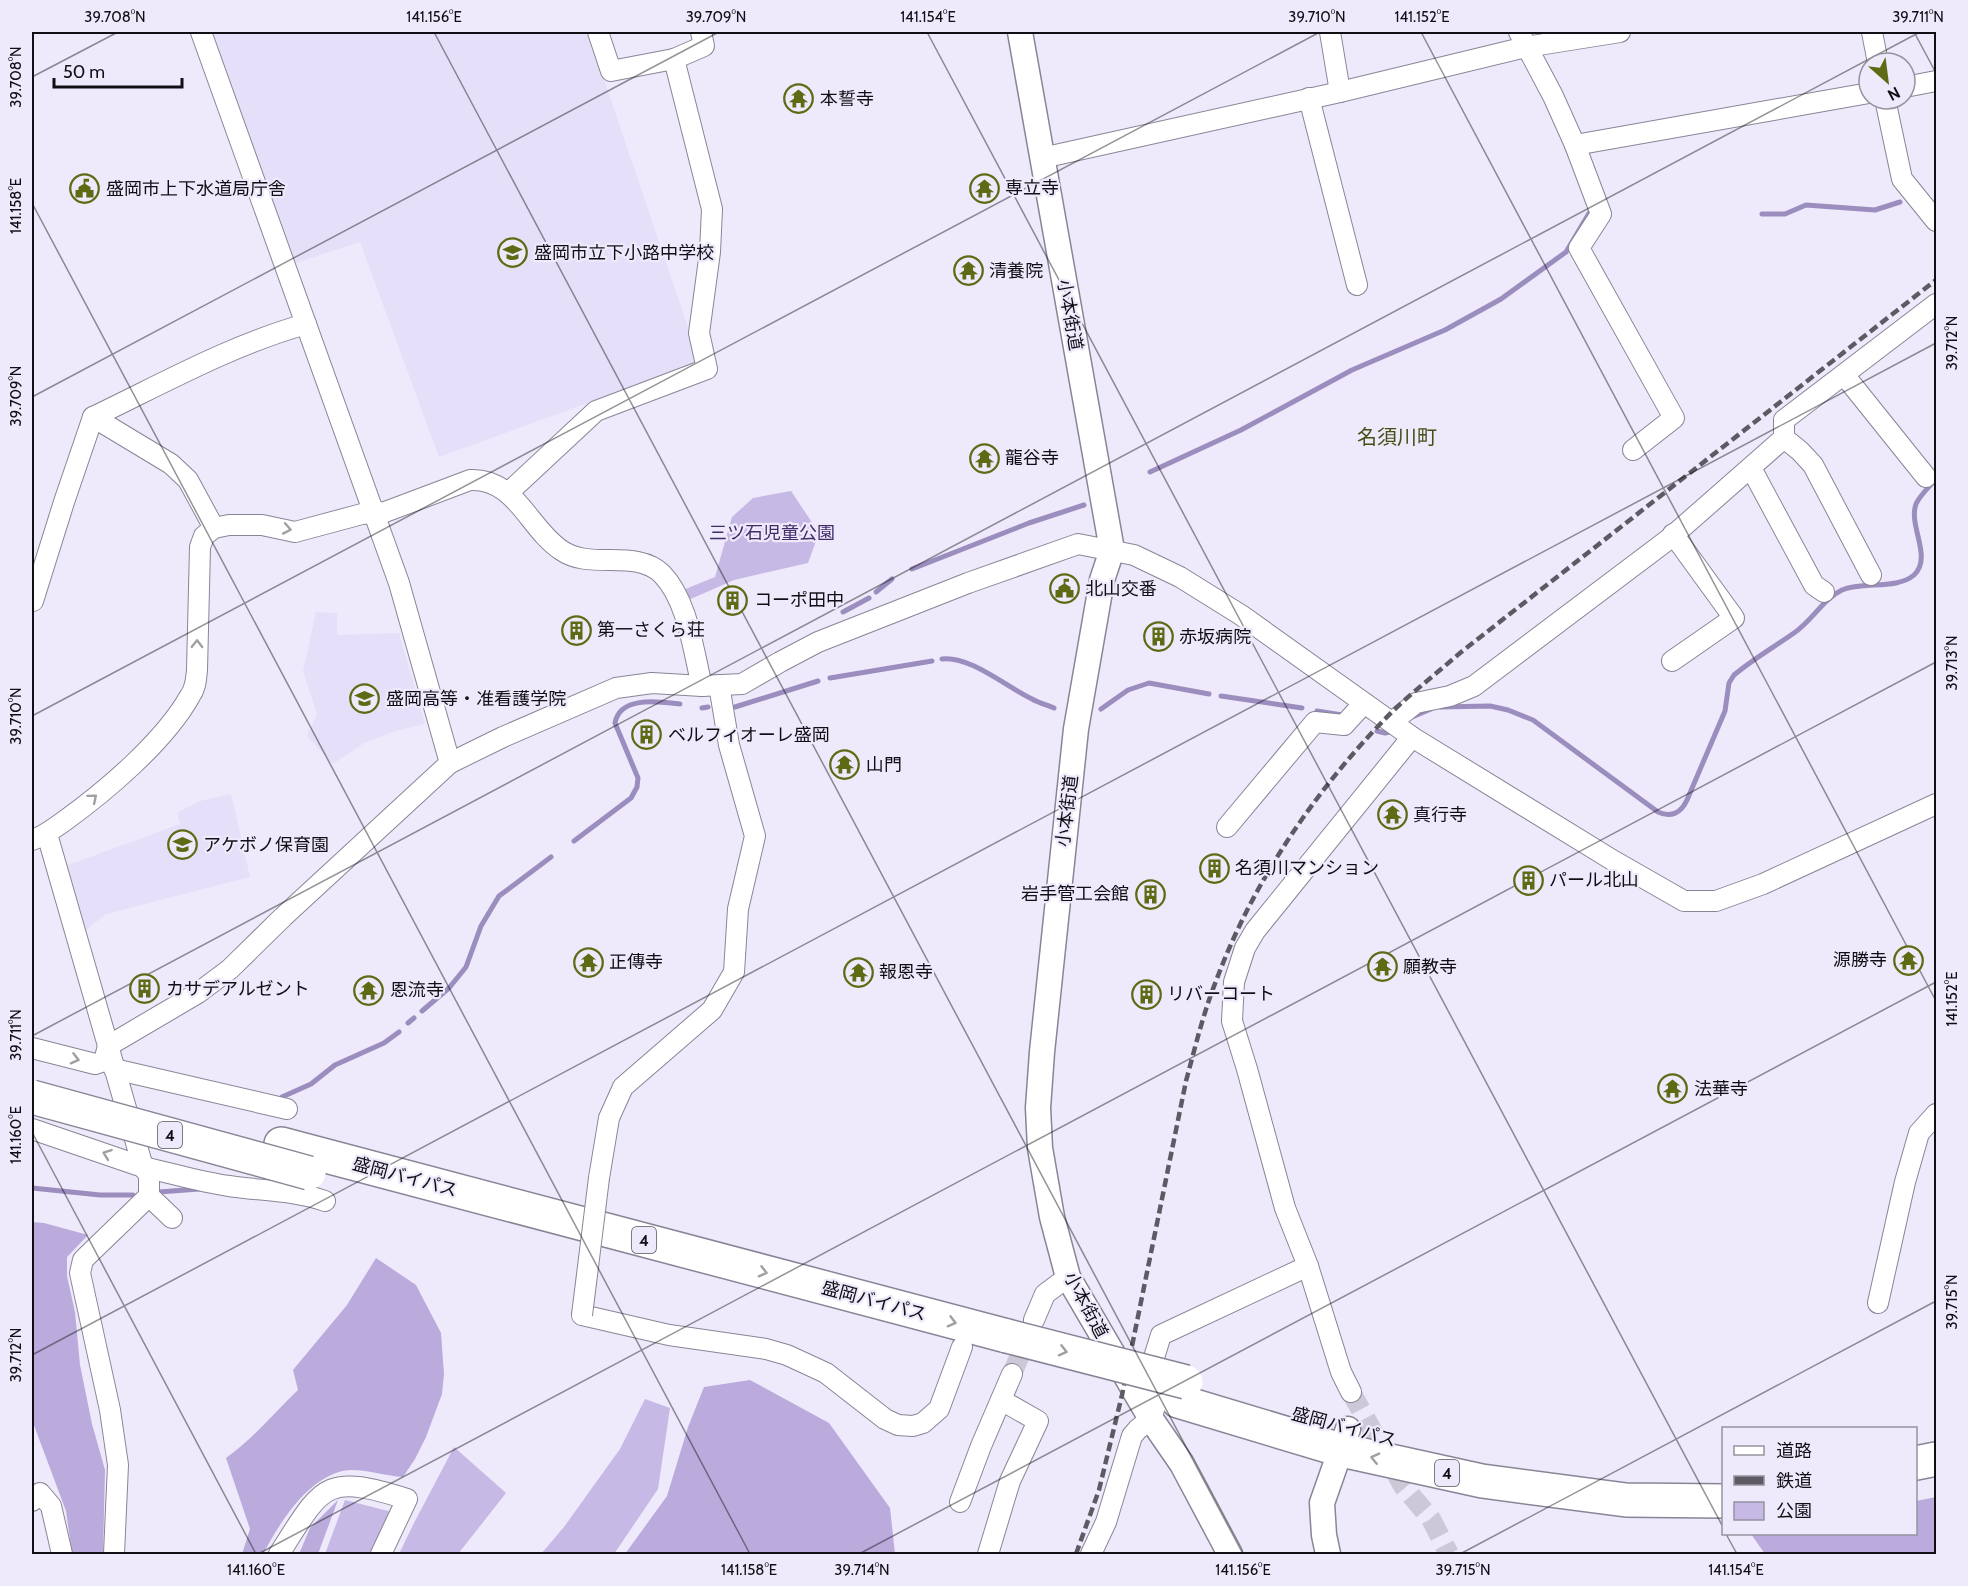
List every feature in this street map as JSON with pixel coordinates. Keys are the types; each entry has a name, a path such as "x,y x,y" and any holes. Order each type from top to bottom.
{"highway":[{"name":"盛岡バイパス","path":"32,1078 281,1144 1007,1356"},
{"name":"盛岡バイパス","path":"32,1098 301,1183 962,1347 1182,1391 1482,1481 1626,1500 1722,1501"},
{"name":"盛岡バイパス","path":"1344,1440 1530,1472 1607,1481 1722,1484"},
{"path":"1917,1462 1936,1459"},
{"path":"1917,1478 1936,1475"}],"street":[{"path":"201,32 399,583 450,763"},
{"path":"598,32 611,71 674,58 704,46 701,32"},
{"name":"小本街道","path":"1020,32 1112,550 1101,580 1076,729 1045,1018 1038,1108 1040,1148 1052,1217 1068,1277 1151,1419 1182,1464 1230,1554"},
{"path":"1330,32 1340,92"},
{"path":"1042,158 1340,92 1522,39 1620,32"},
{"path":"1872,32 1876,51"},
{"path":"1522,39 1553,96 1575,145 1601,214 1579,248 1674,418 1633,450"},
{"path":"508,492 596,411 707,369 699,333 710,252 712,209 674,58"},
{"path":"1917,85 1936,81"},
{"path":"1575,145 1857,95"},
{"path":"1309,98 1357,285"},
{"path":"1888,111 1902,179 1936,221"},
{"path":"1392,722 1416,703 1450,696 1474,686 1507,663 1673,534 1751,468 1784,438 1784,420 1845,376 1936,304"},
{"path":"32,601 93,417 215,358 284,330 306,324"},
{"path":"1845,376 1926,477"},
{"path":"93,417 161,457 188,480 214,528"},
{"path":"1784,438 1813,465 1871,575"},
{"path":"1751,468 1814,585 1824,592"},
{"path":"172,1218 149,1196 148,1175 143,1167 108,1046 39,837 93,799 138,759 162,733 191,695 196,684 200,546 204,536 214,528 229,525 262,525 295,532 362,514 385,512 470,480 481,480 494,483 508,492 558,549 570,556 638,563 660,573 676,593 711,685 754,836 738,909 734,972 712,1010 623,1087 609,1118 598,1178 582,1315 669,1335 766,1349 787,1355 826,1373 885,1419 898,1425 913,1426 923,1423 939,1409 962,1347"},
{"path":"1672,661 1734,618 1673,534"},
{"path":"32,1048 94,1064 104,1061 108,1046 198,993 230,969 450,763 503,737 616,688 652,683 742,684 818,642 968,583 1078,544 1134,555 1180,577 1241,615 1412,737 1614,861 1684,901 1716,901 1762,884 1936,804"},
{"path":"1227,827 1315,722 1344,725 1364,703"},
{"path":"1351,1392 1341,1372 1308,1266 1282,1198 1232,1021 1234,982 1245,948 1255,931 1412,737"},
{"path":"114,1069 286,1109"},
{"path":"1878,1303 1905,1182 1919,1133 1936,1114"},
{"path":"32,1129 143,1167 226,1186 301,1183 310,1196 325,1201"},
{"path":"114,1554 118,1465 110,1410 80,1273 83,1260 149,1196"},
{"path":"1091,1554 1106,1522 1132,1436 1151,1419 1157,1400 1152,1364 1161,1335 1308,1266"},
{"path":"1034,1320 1045,1294 1068,1277"},
{"path":"960,1502 1001,1400 1007,1356"},
{"path":"988,1554 1010,1481 1038,1421 1001,1400"},
{"path":"1328,1554 1322,1503 1344,1440"},
{"path":"279,1554 317,1499 338,1486 350,1485 375,1489 407,1499 381,1554"},
{"path":"32,1501 40,1493 51,1506 62,1554"}],"shaded area":[{"name":"盛岡市立下小路中学校","path":"211,32 588,32 697,354 692,365 439,457 360,242 295,263 235,105"},
{"name":"盛岡高等・准看護学院","path":"316,612 337,613 337,635 399,633 425,724 395,731 364,743 333,764 307,736 317,714 303,671"},
{"name":"アケボノ保育園","path":"231,794 250,877 106,914 82,933 63,867 180,824 177,813 200,801"},
{"path":"32,1222 88,1235 67,1257 67,1276 75,1312 80,1365 92,1424 105,1470 103,1554 72,1554 66,1511 32,1420"},
{"path":"376,1258 416,1285 441,1333 444,1374 442,1394 426,1437 403,1477 356,1470 342,1471 329,1476 305,1493 277,1530 263,1554 242,1554 250,1529 226,1458 298,1390 293,1370 347,1305"},
{"path":"750,1380 829,1423 890,1508 895,1554 625,1554 667,1496 688,1427 704,1387"},
{"path":"1936,1497 1936,1554 1765,1554 1752,1535 1917,1535 1917,1501"},
{"path":"338,1500 318,1554 299,1554 310,1528"}],"green space":[{"name":"三ツ石児童公園","path":"791,491 819,533 808,563 734,580 686,601 683,590 715,577 732,517 753,498"},
{"path":"645,1399 670,1408 658,1489 614,1554 541,1554 564,1527 620,1449"},
{"path":"454,1447 506,1493 458,1554 399,1554 414,1523"},
{"path":"345,1500 392,1512 373,1554 325,1554"}],"waterway":[{"path":"1762,214 1785,214 1806,205 1875,210 1900,202"},
{"path":"1150,472 1241,430 1352,370 1445,330 1501,299 1566,252 1591,210"},
{"path":"1440,707 1490,706 1533,720 1658,812 1675,813 1687,800 1725,711 1729,683 1734,675 1800,628 1829,599 1842,590 1850,587 1899,582 1914,575 1921,559 1914,513 1916,504 1936,479"},
{"path":"912,569 1029,523 1084,505"},
{"path":"876,592 892,579"},
{"path":"843,612 869,598"},
{"path":"942,659 953,659 976,667 1037,702 1054,708"},
{"path":"830,678 932,661"},
{"path":"735,707 818,681"},
{"path":"1101,709 1128,690 1149,683 1209,694"},
{"path":"1221,696 1302,708"},
{"path":"574,841 631,798 637,787 638,778 615,723 618,714 625,708 642,702 680,704"},
{"path":"702,708 708,707"},
{"path":"1412,717 1431,709"},
{"path":"1317,711 1342,715"},
{"path":"1377,731 1390,732"},
{"path":"422,1011 449,988 466,967 481,926 499,896 551,857"},
{"path":"408,1023 414,1018"},
{"path":"282,1097 311,1084 335,1065 384,1043 399,1032"},
{"path":"32,1188 100,1195 133,1195"},
{"path":"159,1192 199,1189"}],"tunnel":[{"path":"1012,1374 1029,1334"},
{"path":"1351,1392 1403,1486 1431,1519 1449,1554"}],"railway":[{"path":"1076,1554 1099,1490 1122,1395 1186,1081 1203,1018 1211,993 1247,910 1287,841 1333,778 1385,719 1412,693 1936,280"}],"place":[{"name":"本誓寺","path":"799,99"},
{"name":"専立寺","path":"984,188"},
{"name":"盛岡市上下水道局庁舎","path":"85,189"},
{"name":"盛岡市立下小路中学校","path":"513,253"},
{"name":"清養院","path":"968,271"},
{"name":"龍谷寺","path":"984,458"},
{"name":"北山交番","path":"1064,589"},
{"name":"コーポ田中","path":"733,600"},
{"name":"第一さくら荘","path":"576,630"},
{"name":"赤坂病院","path":"1158,637"},
{"name":"盛岡高等・准看護学院","path":"365,699"},
{"name":"ベルフィオーレ盛岡","path":"647,735"},
{"name":"山門","path":"845,765"},
{"name":"真行寺","path":"1392,815"},
{"name":"アケボノ保育園","path":"182,845"},
{"name":"名須川マンション","path":"1214,868"},
{"name":"パール北山","path":"1528,880"},
{"name":"岩手管工会館","path":"1150,894"},
{"name":"源勝寺","path":"1908,960"},
{"name":"正傳寺","path":"588,962"},
{"name":"願教寺","path":"1382,967"},
{"name":"報恩寺","path":"858,972"},
{"name":"カサデアルゼント","path":"145,989"},
{"name":"恩流寺","path":"369,990"},
{"name":"リバーコート","path":"1146,994"},
{"name":"法華寺","path":"1673,1089"}],"district":[{"name":"名須川町","path":"1397,437"}]}
